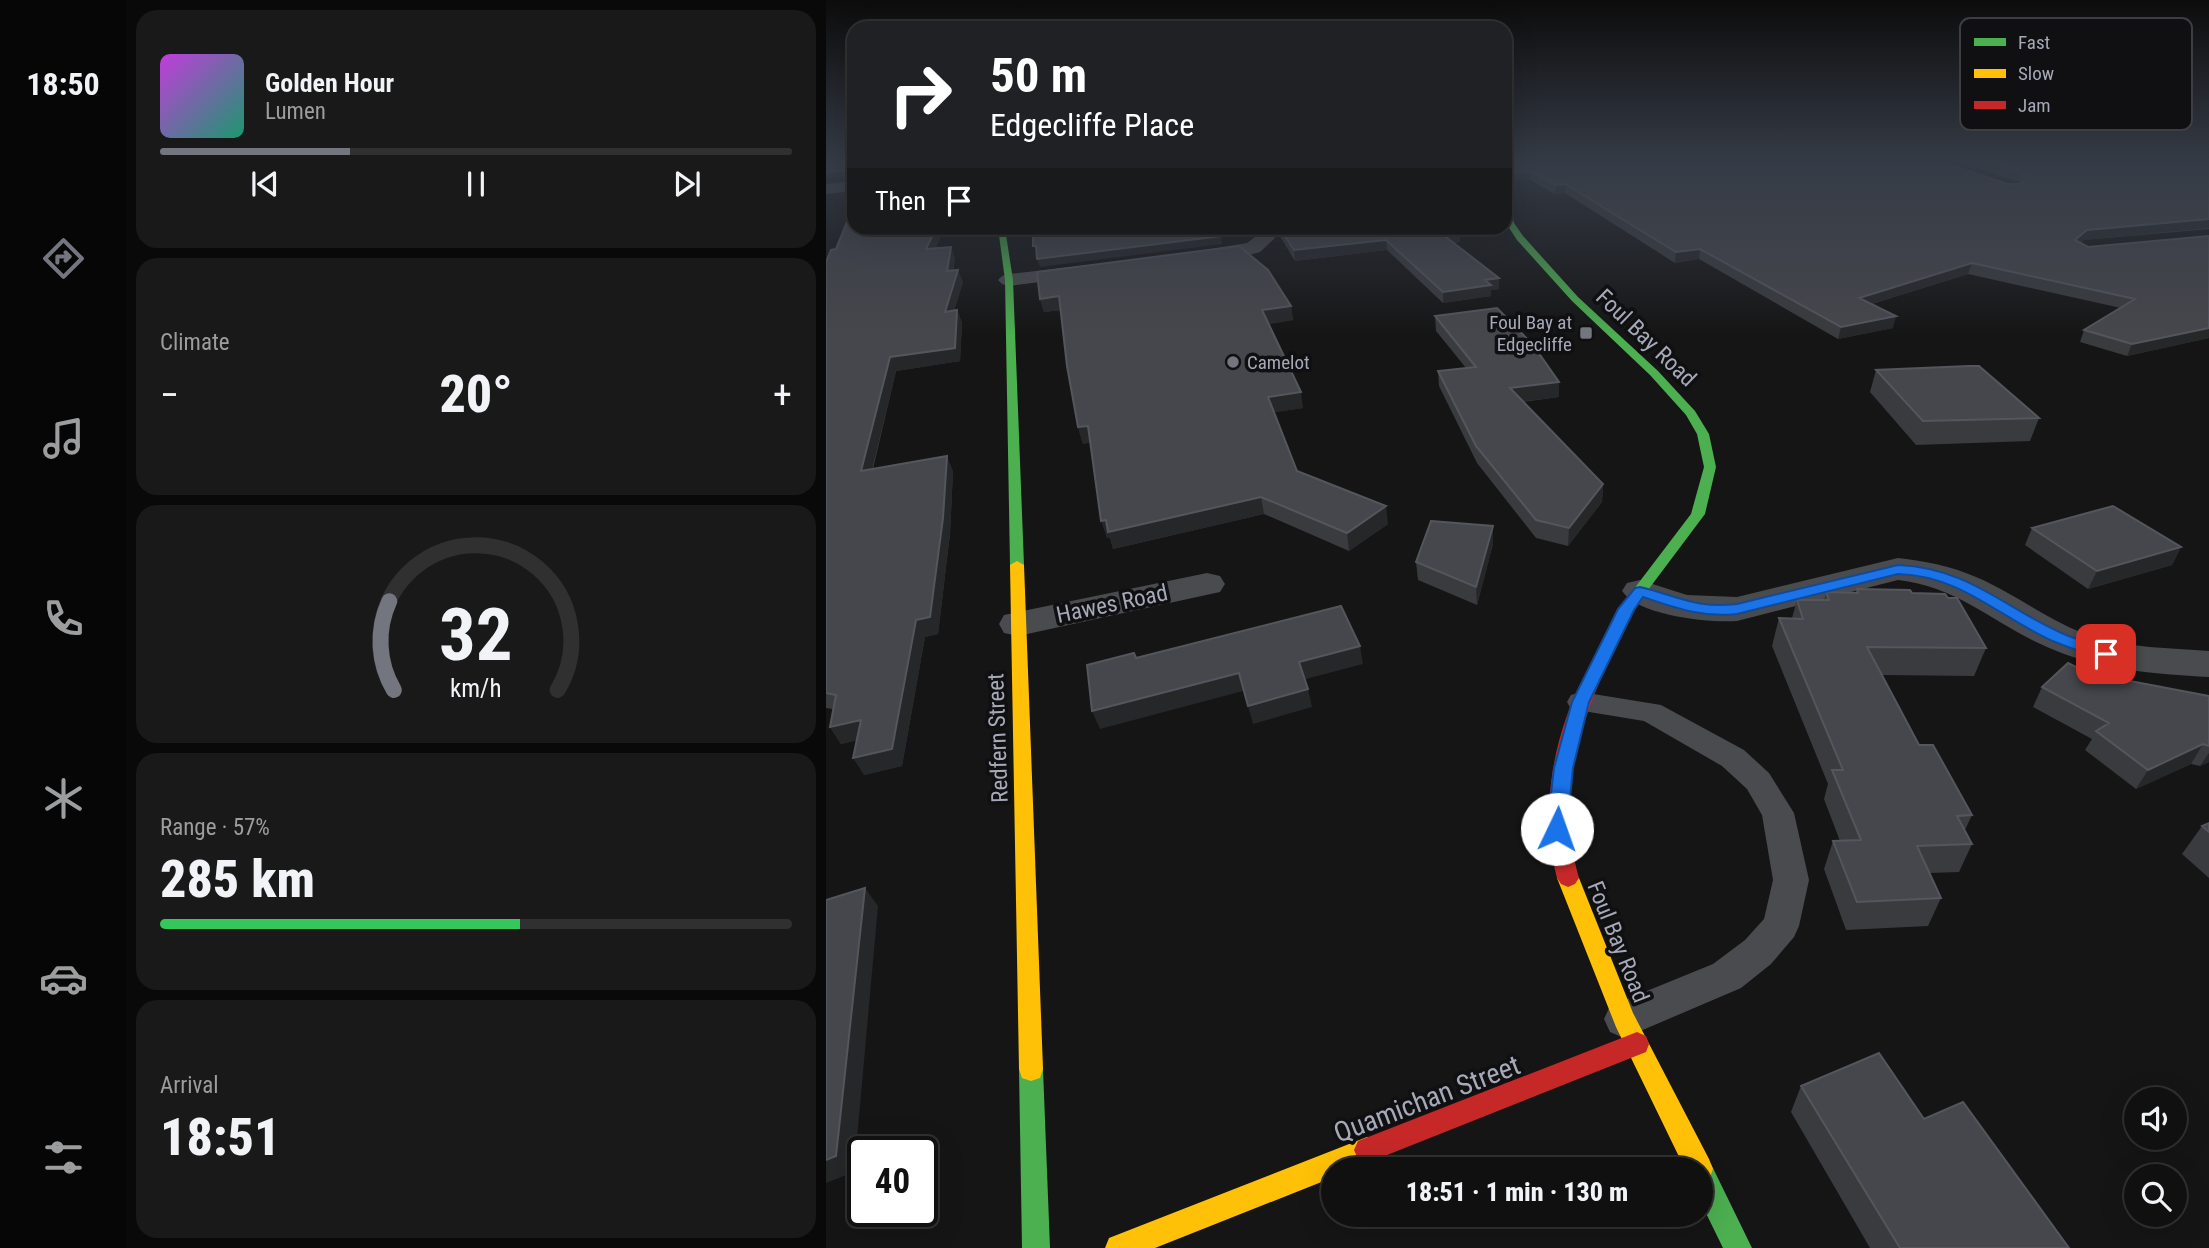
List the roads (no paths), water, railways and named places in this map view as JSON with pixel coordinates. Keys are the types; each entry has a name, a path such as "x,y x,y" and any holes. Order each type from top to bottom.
{"street":[{"name":"Foul Bay Road","path":"1512,226 1592,318 1691,413 1703,434 1710,467 1698,514 1626,609 1581,702 1564,768 1557,829 1564,867 1630,1031 1693,1157"},
{"name":"Redfern Street","path":"1002,235 1009,280 1036,1248"},
{"path":"1170,261 1253,248 1266,239 1262,235"},
{"path":"1009,280 1103,269"},
{"path":"1640,591 1694,609 1714,612 1737,609 1898,569 1922,570 1960,582 2036,626 2081,646 2150,660 2209,664"},
{"name":"Hawes Road","path":"1018,624 1207,584"},
{"name":"Quamichan Street","path":"1119,1248 1630,1031"},
{"path":"1713,1198 1738,1248"}],"lane":[{"path":"1581,702 1651,712 1733,758 1758,781 1778,813 1791,880 1781,926 1758,952 1727,976 1630,1031"}],"place":[{"name":"Foul Bay at Edgecliffe","path":"1586,333"},
{"name":"Camelot","path":"1233,362"}]}
